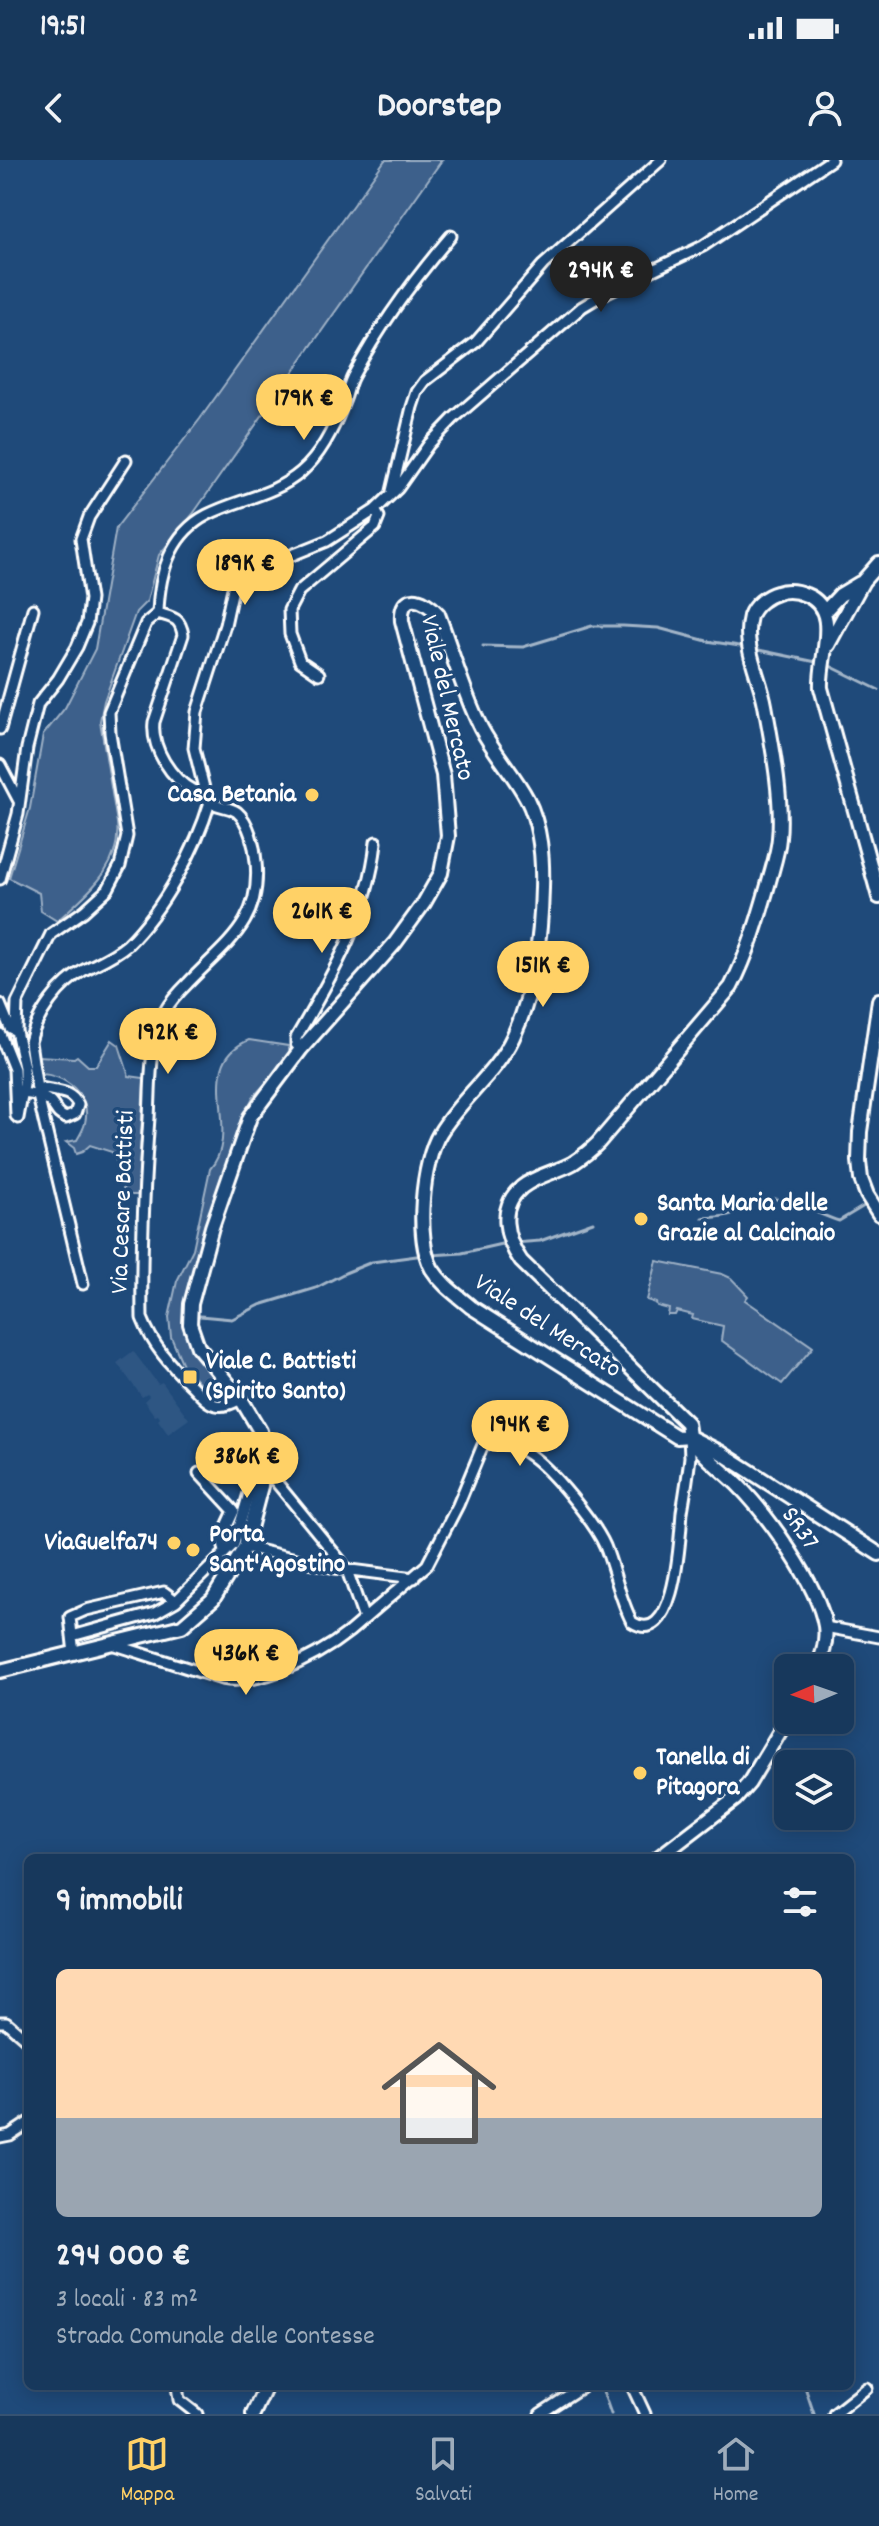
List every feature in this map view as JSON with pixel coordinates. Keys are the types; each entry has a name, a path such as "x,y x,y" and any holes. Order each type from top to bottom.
{"main road":[{"path":"825,611 840,604 879,563"},
{"path":"806,595 822,596 856,587"},
{"path":"823,655 856,587"},
{"name":"Viale del Mercato","path":"0,1671 182,1626 213,1599 245,1547 263,1473 263,1442 241,1399 198,1347 190,1324 191,1304 212,1227 244,1131 256,1106 301,1049 395,943 441,873 448,836 443,775 401,612 412,599 423,600 438,614 481,728 520,787 532,811 541,842 542,889 538,940 527,999 512,1039 497,1064 445,1125 435,1142 423,1205 427,1257 446,1287 471,1307 677,1437 689,1436 687,1423 679,1414 521,1261 510,1245 506,1221 517,1192 523,1186 572,1163 598,1143 731,987 743,963 777,850 780,827 765,701 751,657 750,616 756,605 778,592 806,595"},
{"path":"806,595 821,604 825,611 827,628 820,672 826,709 879,897"},
{"path":"879,1000 860,1132 859,1161 861,1179 879,1214"},
{"path":"689,1436 720,1452 879,1554"},
{"name":"SR37","path":"689,1436 702,1455 738,1485 779,1536 812,1591 825,1627"},
{"path":"822,1654 825,1627"},
{"path":"663,1854 735,1799 749,1783 778,1734"},
{"path":"253,2414 264,2390"}],"street":[{"path":"391,494 412,407 425,381 476,342 543,265 661,160"},
{"path":"83,1284 38,1091 30,1042 54,995 67,981 126,945 170,889 191,853 208,799 194,748 197,712 225,625 233,588 247,574 327,541 375,510 398,488 429,444 454,418 582,307 703,246 831,160"},
{"path":"0,1034 14,1069 15,1111 18,1118 24,1089 24,1067 16,1031 17,1003 51,934 108,889 120,866 127,836 109,712 146,623 158,613 167,556 187,528 207,515 264,495 309,464 329,434 351,380 388,316 417,275 451,236"},
{"path":"0,879 20,803 27,748 38,704 58,679 87,623 90,599 81,539 89,517 126,460"},
{"path":"319,674 300,661 290,634 289,610 299,591 375,527 379,517 375,510"},
{"path":"0,729 33,609"},
{"name":"Via Cesare Battisti","path":"158,613 181,624 183,635 152,735 165,764 193,791 237,813 244,821 256,862 253,905 241,929 173,998 159,1024 152,1061 145,1179 142,1318 167,1363 207,1401 222,1405 241,1399"},
{"path":"0,765 20,803"},
{"path":"301,1049 296,1044 296,1038 353,929 373,870 376,842"},
{"path":"0,1004 10,1028 16,1031"},
{"path":"24,1089 38,1091"},
{"path":"112,1644 222,1679 241,1681 256,1679 309,1657 354,1629 427,1565 483,1445 490,1443 509,1445 531,1455 593,1524 605,1545 622,1603 632,1622 638,1626 652,1627 663,1613 673,1588 690,1457 689,1436"},
{"path":"199,1473 234,1511 222,1537 225,1552"},
{"path":"72,1636 155,1613 176,1601 234,1544 250,1490 263,1473 345,1569 364,1619"},
{"path":"245,1547 345,1569 414,1578"},
{"path":"74,1654 70,1617 86,1610 164,1592 176,1601"},
{"path":"825,1627 879,1637"},
{"path":"0,2022 6,2022 24,2038"},
{"path":"0,2137 10,2135 24,2126"},
{"path":"834,2414 867,2388"},
{"path":"178,2390 179,2400 197,2414"},
{"path":"540,2414 577,2390"},
{"path":"634,2390 645,2414"}],"shaded area":[{"path":"385,160 442,160 193,514 159,555 147,601 136,612 104,701 100,721 117,823 114,853 100,878 57,921 41,911 39,893 9,878 30,808 43,735 65,708 95,649 116,528 200,419"},
{"path":"112,1040 119,1045 129,1076 144,1078 138,1195 124,1195 121,1171 112,1152 90,1145 76,1154 66,1142 77,1140 83,1129 84,1104 80,1095 66,1082 39,1074 38,1056 77,1056 88,1066 96,1066"},
{"path":"249,1040 288,1046 291,1055 253,1097 238,1128 198,1257 185,1325 194,1350 221,1385 216,1394 206,1390 183,1365 171,1337 169,1317 177,1281 193,1249 210,1169 219,1154 223,1065 232,1051"},
{"path":"657,1261 731,1278 748,1296 745,1300 813,1347 782,1384 721,1340 723,1326 692,1319 693,1315 677,1311 675,1315 668,1315 669,1309 647,1300"},
{"path":"133,1351 158,1384 162,1382 189,1419 168,1434 158,1415 155,1416 144,1401 149,1396 142,1397 117,1363"}],"waterway":[{"path":"483,646 523,647 592,626 623,626 658,628 746,647"},
{"path":"754,649 821,663"},
{"path":"828,665 879,690"},
{"path":"703,1218 730,1215 752,1201 765,1198 786,1201 839,1221 869,1203"},
{"path":"514,1243 540,1241 593,1222"},
{"path":"431,1255 462,1253 506,1243"},
{"path":"200,1316 232,1319 260,1305 316,1288 372,1262 424,1255"},
{"path":"602,2390 611,2414"},
{"path":"806,2390 814,2414"}],"place":[{"name":"Casa Betania","path":"312,795"},
{"name":"Santa Maria delle Grazie al Calcinaio","path":"641,1219"},
{"name":"Viale C. Battisti (Spirito Santo)","path":"190,1377"},
{"name":"ViaGuelfa74","path":"174,1543"},
{"name":"Porta Sant'Agostino","path":"193,1550"},
{"name":"Tanella di Pitagora","path":"640,1773"}]}
